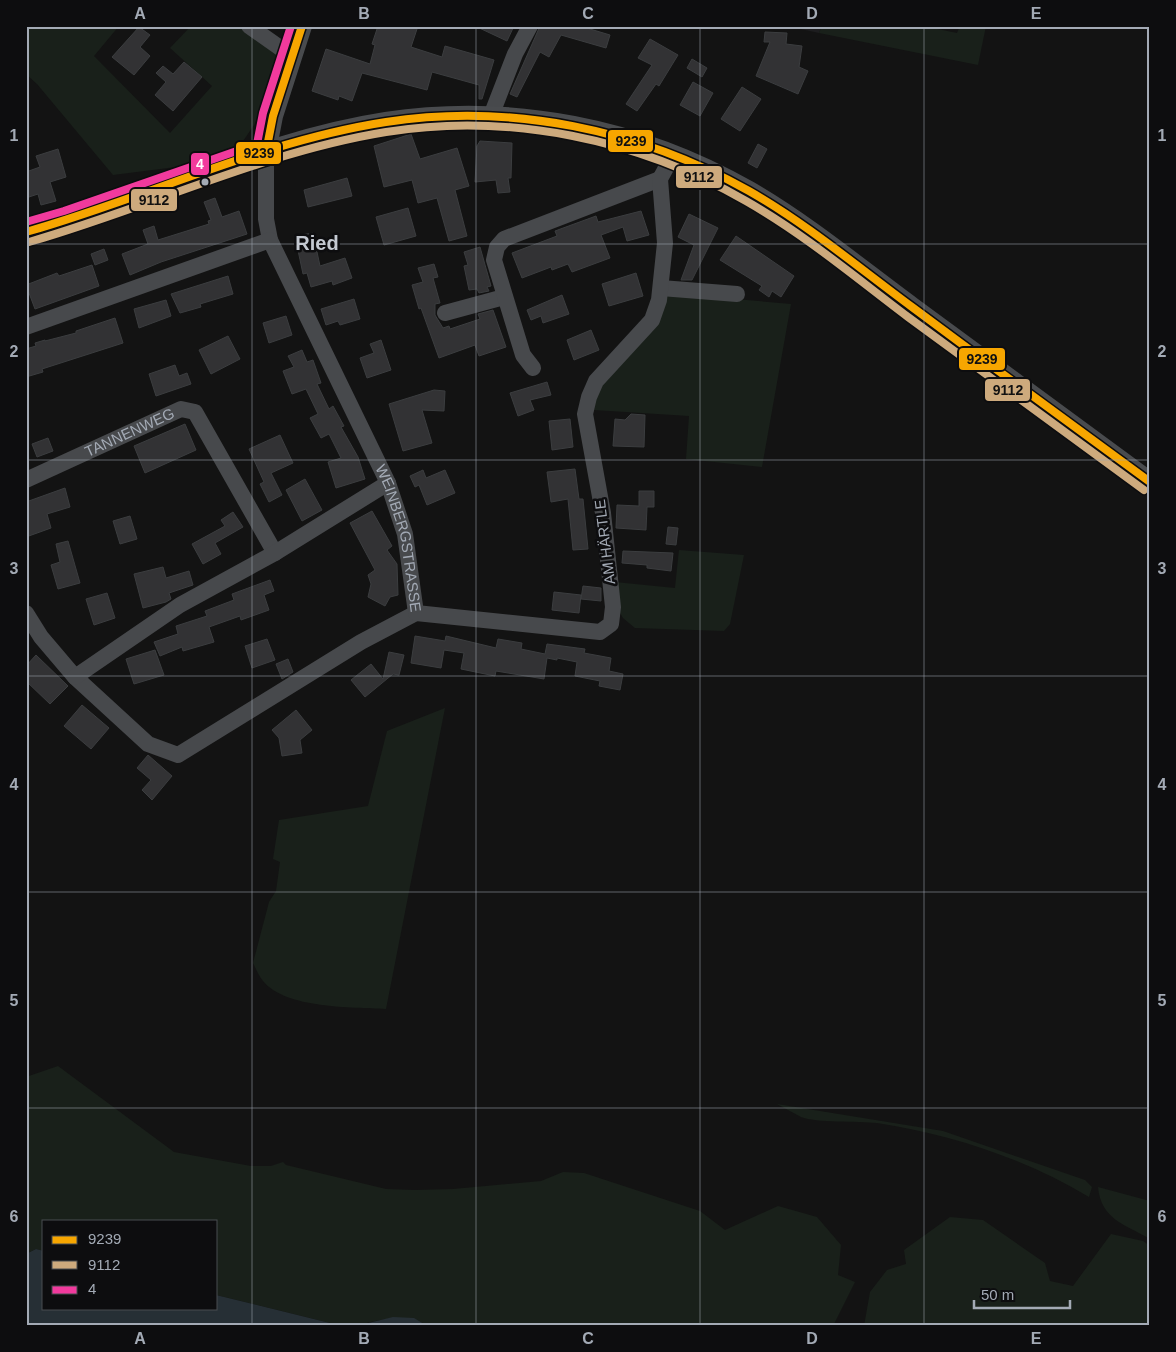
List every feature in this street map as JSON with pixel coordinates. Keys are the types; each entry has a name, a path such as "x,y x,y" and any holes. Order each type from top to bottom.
{"main road":[{"path":"266,152 273,116 302,26"},
{"path":"26,232 67,221 266,152 384,122 437,116 491,116 532,118 580,126 635,141 673,155 749,191 791,218 1150,482"}],"street":[{"path":"249,26 292,57"},
{"path":"491,116 515,54 530,26"},
{"name":"WEINBERGSTRASSE","path":"26,613 41,637 75,677 148,744 178,755 361,642 416,613 405,534 388,483 270,240 266,219 266,152"},
{"path":"533,368 523,355 504,297 494,260 497,246 502,241 660,179 673,155"},
{"name":"AM HÄRTLE","path":"416,613 600,632 611,624 612,608 603,514 586,414 589,397 596,381 652,320 660,300 665,243 660,179"},
{"path":"26,328 270,240"},
{"path":"661,288 737,294"},
{"path":"445,313 504,297"},
{"name":"TANNENWEG","path":"26,480 181,409 195,412 274,553"},
{"path":"75,677 180,605 274,553 388,483"}],"shaded area":[{"path":"26,26 119,26 94,56 170,133 212,86 170,48 191,26 240,26 282,58 254,125 241,144 176,167 113,175 37,84 26,74"},
{"path":"787,26 822,26 819,33"},
{"path":"822,26 923,26 957,33 960,26 986,26 978,65 819,33"},
{"path":"666,293 791,304 762,467 686,459 689,416 594,410 597,388"},
{"path":"679,550 744,555 730,624 724,631 635,628 623,618 616,606 615,582 675,588"},
{"path":"445,708 386,1009 320,1005 287,997 273,990 263,981 253,963 269,902 276,891 280,862 273,859 279,820 368,806 387,731"},
{"path":"58,1066 174,1152 251,1166 271,1166 283,1162 286,1165 386,1189 415,1190 453,1189 541,1181 563,1172 584,1173 700,1211 725,1230 778,1206 817,1217 841,1245 838,1275 855,1282 833,1326 427,1326 405,1318 395,1318 342,1326 218,1295 218,1220 42,1220 42,1250 36,1249 26,1254 26,1077"},
{"path":"777,1104 943,1131 1085,1180 1092,1187 1089,1197 1040,1171 960,1141 877,1123 808,1119"},
{"path":"1098,1187 1150,1201 1150,1239 1109,1214 1100,1198"},
{"path":"950,1217 983,1220 1045,1263 1050,1281 1073,1286 1111,1234 1143,1241 1150,1246 1150,1326 864,1326 870,1292 887,1270 906,1264 904,1250"},
{"path":"36,1249 42,1250 42,1310 218,1310 218,1295 342,1326 26,1326 26,1254"},
{"path":"393,1317 414,1318 427,1326 356,1326"}],"building":[{"path":"378,26 418,26 411,47 442,57 445,46 494,60 482,99 479,99 479,85 432,72 427,90 362,73 352,101 339,96 338,100 312,91 326,49 370,64 375,45 372,44"},
{"path":"475,26 514,26 507,41"},
{"path":"540,26 580,26 610,35 606,48 561,35 549,57 540,52 517,97 510,94"},
{"path":"139,27 150,35 140,47 150,56 134,75 112,57"},
{"path":"765,32 787,33 786,44 802,46 799,67 808,71 798,94 756,76 770,42 764,42"},
{"path":"650,39 678,55 659,86 656,84 637,111 626,104 652,65 638,58"},
{"path":"692,59 707,68 702,77 687,68"},
{"path":"184,62 202,77 173,111 155,95 166,82 156,73 163,66 173,74"},
{"path":"693,82 713,93 700,116 680,105"},
{"path":"742,87 761,99 740,131 721,119"},
{"path":"411,134 420,159 457,148 469,186 455,190 467,236 449,241 437,198 418,203 412,180 384,187 374,146"},
{"path":"480,141 512,143 511,178 508,178 510,192 498,193 496,180 475,182 477,146"},
{"path":"758,144 767,149 757,168 748,163"},
{"path":"58,149 66,177 50,182 56,201 41,205 38,194 26,198 26,172 40,167 36,156"},
{"path":"347,178 352,196 308,207 304,190"},
{"path":"215,198 222,217 239,211 247,234 161,262 130,275 122,254 148,244 143,230 154,226 158,240 209,224 208,221 211,220 204,202"},
{"path":"408,208 416,236 384,245 376,217"},
{"path":"641,211 649,235 627,241 623,227 601,235 610,258 572,272 568,264 552,270 551,267 522,278 512,253 557,236 555,231 596,216 598,222"},
{"path":"689,214 718,228 692,280 681,280 694,245 678,237"},
{"path":"313,233 320,266 345,258 352,278 333,285 332,281 311,287 307,273 303,274 295,236"},
{"path":"736,236 794,276 781,297 772,291 769,297 759,290 762,286 720,260"},
{"path":"480,247 491,286 487,287 489,291 479,293 477,289 469,290 464,266 468,265 464,252"},
{"path":"104,249 108,260 95,265 91,254"},
{"path":"434,264 438,277 433,278 440,303 435,304 435,315 443,328 449,326 450,329 480,319 478,314 493,310 506,347 479,356 475,345 439,358 421,308 419,309 412,285 423,282 418,268"},
{"path":"92,265 99,286 35,309 26,285 57,273 59,276"},
{"path":"636,273 643,296 609,306 602,284"},
{"path":"228,276 233,294 200,304 201,307 180,313 171,294"},
{"path":"562,295 569,314 543,323 541,316 531,320 527,310"},
{"path":"354,299 360,319 340,325 338,321 326,325 321,309"},
{"path":"166,300 171,316 139,328 134,309"},
{"path":"286,316 292,335 269,343 263,323"},
{"path":"115,318 123,343 42,369 43,372 26,377 26,349 36,346 35,343 76,333 76,331"},
{"path":"591,330 599,350 574,360 567,340"},
{"path":"228,336 240,359 211,374 199,350"},
{"path":"381,340 391,370 367,378 360,358 374,353 370,344"},
{"path":"302,350 307,362 313,360 321,383 317,384 329,409 333,406 344,426 341,427 358,457 365,479 336,488 328,462 341,458 329,434 321,438 310,418 318,414 306,389 292,394 283,371 294,367 288,356"},
{"path":"175,365 179,376 187,373 191,384 156,396 149,374"},
{"path":"547,382 551,395 530,400 534,410 518,416 510,393"},
{"path":"434,390 445,391 444,411 422,410 432,443 403,451 389,404"},
{"path":"631,414 645,415 644,447 613,446 615,419 625,420"},
{"path":"570,419 573,447 552,450 549,421"},
{"path":"185,424 196,450 145,473 134,446"},
{"path":"280,435 293,463 271,473 282,495 269,502 260,484 264,482 249,449"},
{"path":"48,438 53,451 37,457 32,444"},
{"path":"575,469 579,499 583,499 588,549 573,550 568,499 551,502 547,472"},
{"path":"423,470 426,478 445,470 455,493 427,505 419,485 415,487 410,476"},
{"path":"305,479 322,510 302,521 286,490"},
{"path":"65,488 70,507 47,514 51,528 26,537 26,502"},
{"path":"639,491 654,491 654,507 647,507 646,530 616,528 617,505 639,506"},
{"path":"372,511 392,546 387,550 397,564 398,595 390,597 385,606 368,597 371,584 368,575 375,570 350,523"},
{"path":"233,512 243,527 215,543 221,554 203,564 192,544 225,526 221,520"},
{"path":"130,516 137,539 120,544 113,521"},
{"path":"668,527 678,528 676,545 666,544"},
{"path":"68,541 80,583 58,589 51,565 60,562 56,544"},
{"path":"623,551 673,553 671,571 647,568 647,565 622,563"},
{"path":"163,567 166,578 189,571 193,585 169,593 171,599 166,602 143,608 134,574"},
{"path":"270,580 274,591 264,595 269,610 241,620 240,616 209,627 214,642 183,651 182,647 160,656 154,642 178,634 176,626 207,616 205,611 234,600 232,594"},
{"path":"583,586 601,588 601,601 581,599"},
{"path":"554,592 581,595 579,613 552,610"},
{"path":"107,593 115,618 94,625 86,599"},
{"path":"415,636 445,641 446,636 496,648 498,639 522,643 521,649 545,654 547,644 585,649 584,653 611,658 609,671 623,674 620,690 599,686 600,681 575,676 577,662 557,658 557,660 547,658 544,679 496,671 495,676 461,669 464,653 444,650 441,668 411,663"},
{"path":"267,639 275,660 252,668 245,646"},
{"path":"155,650 164,675 134,684 126,659"},
{"path":"389,652 404,655 399,675 393,674 365,697 351,680 371,664 383,679"},
{"path":"36,655 68,686 50,704 26,681 26,666"},
{"path":"288,659 293,672 282,679 276,664"},
{"path":"82,705 109,728 91,749 64,726"},
{"path":"296,710 312,730 300,740 302,753 282,756 279,738 272,730"},
{"path":"148,755 172,776 152,800 142,790 151,780 137,768"}],"transit line":[{"name":"4","path":"26,222 64,211 257,144 263,113 291,26"},
{"name":"9239","path":"266,152 273,116 302,26"},
{"name":"9239","path":"26,232 294,142 386,122 433,117 480,116 527,119 573,126 619,137 663,151 707,169 749,191 832,247 1150,482"},
{"name":"9112","path":"29,242 295,153 340,141 386,132 432,127 479,126 525,129 572,136 662,161 705,179 746,201 788,227 829,256 908,317 1144,490"}],"district":[{"name":"Ried","path":"317,243"}]}
